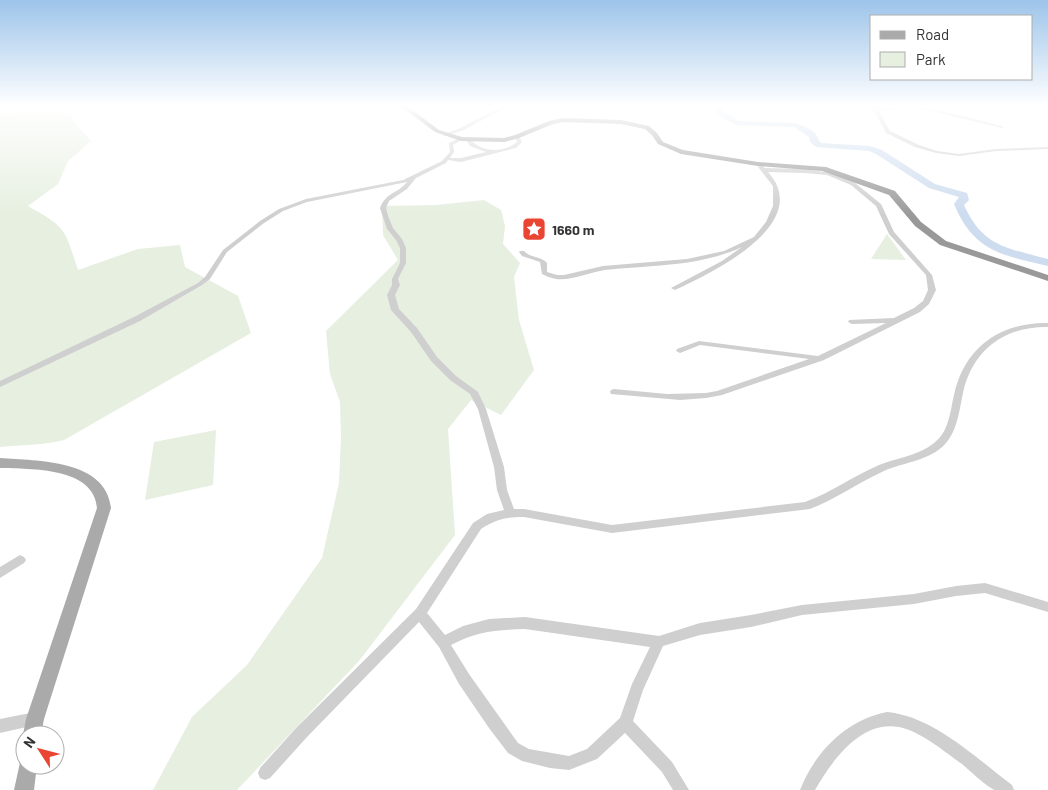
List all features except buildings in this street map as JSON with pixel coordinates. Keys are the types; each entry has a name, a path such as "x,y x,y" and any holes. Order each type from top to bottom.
{"highway":[{"path":"659,142 675,150 760,167 824,169 861,181 892,193 918,224 943,243 1048,278"}],"main road":[{"path":"2,465 59,469 81,474 100,491 104,499 104,508 34,725"},
{"path":"24,790 26,775"}],"street":[{"path":"0,384 54,360 194,288 208,278 225,251 238,239 281,210 306,201 367,187 397,183 413,178 448,159 452,152 451,144 458,142"},
{"path":"467,142 490,152"},
{"path":"448,159 460,160 518,144 519,142"},
{"path":"907,142 936,152 959,155 996,150 1048,148"},
{"path":"675,288 718,267 758,237 770,220 777,197 776,188 760,167"},
{"path":"614,392 682,398 702,397 821,358 916,310 926,302 932,290 929,275 892,233 879,205 853,184 828,174 760,167"},
{"path":"413,178 405,188 386,200 383,208 390,229 399,239 403,248 403,263 395,279 396,286 391,295 394,310 414,330 434,359 453,378 474,392 482,409 499,467 502,490 510,513"},
{"path":"522,252 524,256 542,261 544,273 556,277 564,277 603,268 654,265 712,256 726,252 758,237"},
{"path":"852,322 895,320"},
{"path":"265,773 302,732 420,614 477,526 491,516 510,513 612,530 786,509 819,502 879,470 936,446 949,430 956,414 960,386 980,347 996,337 1030,324 1048,325"},
{"path":"680,351 700,344 821,358"},
{"path":"0,573 20,560"},
{"path":"442,643 463,632 489,625 525,623 659,642 700,628 751,622 802,610 914,600 956,591 985,588 1048,607"},
{"path":"420,614 442,643 494,723 514,748 527,756 569,763 592,754 625,723 637,689 659,642"},
{"path":"807,790 816,774 841,742 864,726 888,718 926,731 1007,790"},
{"path":"0,726 35,719"},
{"path":"625,723 667,767 682,790"}],"green space":[{"path":"0,142 90,142 68,161 58,184 28,206 50,219 62,230 70,245 78,270 138,249 180,245 185,267 238,296 251,333 64,440 0,447"},
{"path":"484,200 501,210 505,226 503,244 520,263 514,277 519,320 534,370 501,415 471,400 448,429 455,535 359,661 237,790 153,790 192,717 247,665 322,558 339,483 341,437 340,402 330,374 326,331 398,260 383,235 382,206 436,205"},
{"path":"887,234 906,260 871,259"},
{"path":"216,430 213,485 145,500 154,442"}],"waterway":[{"path":"815,142 819,145 870,149 879,152 932,186 964,195 964,200 959,204 963,213 973,230 987,243 1004,252 1048,263"}],"place":[{"name":"1660 m","path":"534,229"}]}
